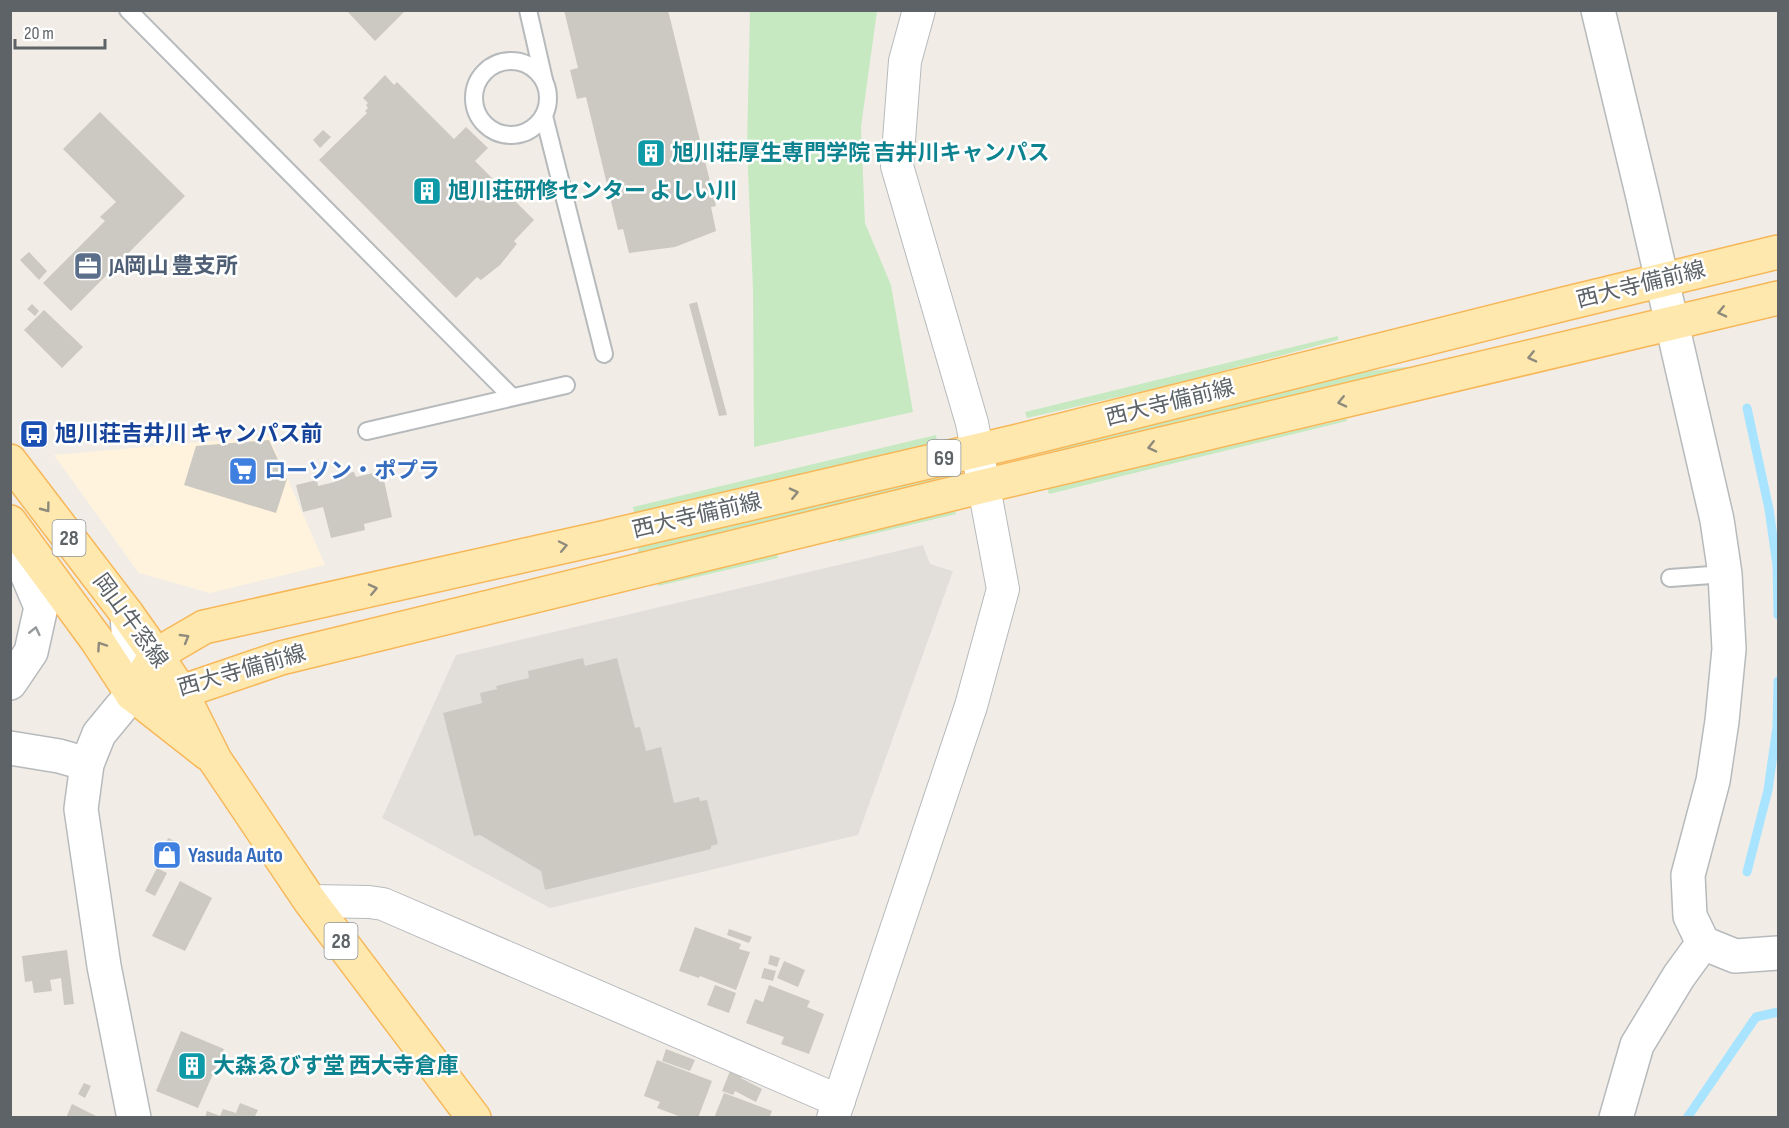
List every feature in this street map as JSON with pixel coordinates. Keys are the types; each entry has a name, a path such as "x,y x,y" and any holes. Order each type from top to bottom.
{"main road":[{"name":"西大寺備前線","path":"132,694 156,655 204,627 602,538 978,450 1779,252"},
{"name":"西大寺備前線","path":"132,694 181,692 281,658 984,486 1779,298"},
{"name":"岡山牛窓線","path":"10,461 128,614 156,655 181,692 215,760 310,901 474,1118"},
{"name":"岡山牛窓線","path":"10,522 96,639 132,694 215,760"}],"street":[{"path":"310,901 383,904 836,1109 971,706 1003,589 972,423 897,166 905,61 919,10"},
{"path":"1598,10 1717,520 1725,574 1729,649 1722,721 1713,781 1689,875 1690,916 1703,943 1735,956 1779,953"},
{"path":"10,534 40,607 30,652 10,683"},
{"path":"128,614 132,694 99,734 87,764 81,809 104,966 134,1118"},
{"path":"10,748 59,756 87,764"},
{"path":"1616,1118 1637,1045 1679,976 1703,943"}],"lane":[{"path":"129,10 512,397"},
{"path":"528,10 548,92 548,104 544,116 536,126 526,132 514,135 502,134 490,129 481,121 475,110 473,98 476,85 491,66 515,61 526,64 537,71 544,80"},
{"path":"544,116 604,354"},
{"path":"367,431 566,385"},
{"path":"1670,578 1725,574"}],"shaded area":[{"path":"269,436 325,565 210,593 139,573 54,455"},
{"path":"923,545 930,564 953,571 858,835 550,908 382,818 456,655"}],"green space":[{"path":"750,11 877,11 861,127 865,223 891,285 913,412 754,447 753,290 747,147"},
{"path":"1338,336 1338,340 1179,383 1027,418 1025,412"},
{"path":"1443,363 1374,385 1031,457 1324,376"},
{"path":"1346,419 1347,421 1049,494 1047,487"},
{"path":"936,435 937,442 634,514 633,507"},
{"path":"948,470 959,474 953,482 637,555 640,543"},
{"path":"954,508 956,514 839,542 838,535"},
{"path":"777,551 778,558 658,586 657,580"}],"building":[{"path":"346,10 406,10 375,41"},
{"name":"旭川荘厚生専門学院 吉井川キャンパス","path":"564,10 668,10 716,206 711,207 716,231 675,247 629,253 623,229 618,230 586,97 577,99 570,70 578,68"},
{"name":"旭川荘研修センター よしい川","path":"385,75 394,85 397,82 454,139 466,127 488,148 475,161 534,220 514,241 517,244 500,265 481,280 477,277 456,298 319,160 367,113 365,111 368,103 363,98"},
{"path":"100,112 185,196 71,311 43,283 105,221 100,217 116,202 63,149"},
{"path":"323,130 331,137 320,148 313,140"},
{"path":"29,252 47,271 39,280 20,260"},
{"path":"697,302 727,415 719,416 689,304"},
{"path":"32,304 39,311 35,316 27,309"},
{"path":"44,310 83,347 62,368 24,330"},
{"path":"269,440 287,479 276,513 184,485 196,446"},
{"path":"382,471 392,517 364,524 365,530 331,538 323,507 303,512 296,485 317,480 318,486 335,482 333,476 354,472 356,477"},
{"path":"583,658 585,666 617,658 635,728 640,727 646,751 661,747 674,803 699,797 700,801 707,800 718,844 711,846 711,849 545,890 541,871 480,835 474,836 443,713 482,703 480,693 497,689 496,686 529,678 528,671"},
{"path":"168,838 179,843 171,860 161,856"},
{"path":"157,868 167,873 155,896 145,891"},
{"path":"180,881 212,898 185,951 152,936"},
{"path":"695,927 741,944 739,949 750,952 736,990 700,976 699,978 679,971"},
{"path":"729,929 752,937 749,943 727,935"},
{"path":"67,950 74,1004 64,1005 61,978 50,980 52,991 34,993 32,981 25,982 22,956"},
{"path":"770,955 780,958 777,967 768,964"},
{"path":"784,961 805,970 798,987 777,978"},
{"path":"764,968 776,971 773,981 761,978"},
{"path":"715,985 736,993 729,1013 707,1005"},
{"path":"769,985 810,1001 807,1007 824,1014 809,1054 781,1044 784,1037 746,1023 755,999 763,1002"},
{"name":"大森ゑびす堂 西大寺倉庫","path":"181,1031 224,1049 198,1108 156,1091"},
{"path":"666,1049 695,1060 690,1071 662,1061"},
{"path":"657,1060 712,1081 698,1118 684,1118 657,1108 660,1102 644,1096"},
{"path":"730,1071 762,1089 756,1102 735,1091 733,1095 722,1091"},
{"path":"84,1083 91,1086 85,1098 78,1094"},
{"path":"724,1093 772,1111 769,1118 714,1118"},
{"path":"240,1103 258,1110 254,1118 205,1118 207,1111 220,1116 223,1109 236,1113"},
{"path":"72,1104 100,1118 66,1118"}],"waterway":[{"path":"1747,408 1769,509 1777,565 1778,615"},
{"path":"1747,872 1768,790 1777,727 1778,681"},
{"path":"1687,1118 1756,1017 1778,1012"}],"place":[{"name":"旭川荘厚生専門学院 吉井川キャンパス","path":"651,153"},
{"name":"旭川荘研修センター よしい川","path":"427,191"},
{"name":"JA岡山 豊支所","path":"88,266"},
{"name":"旭川荘吉井川 キャンパス前","path":"34,434"},
{"name":"ローソン・ポプラ","path":"243,471"},
{"name":"Yasuda Auto","path":"167,855"},
{"name":"大森ゑびす堂 西大寺倉庫","path":"192,1066"}]}
